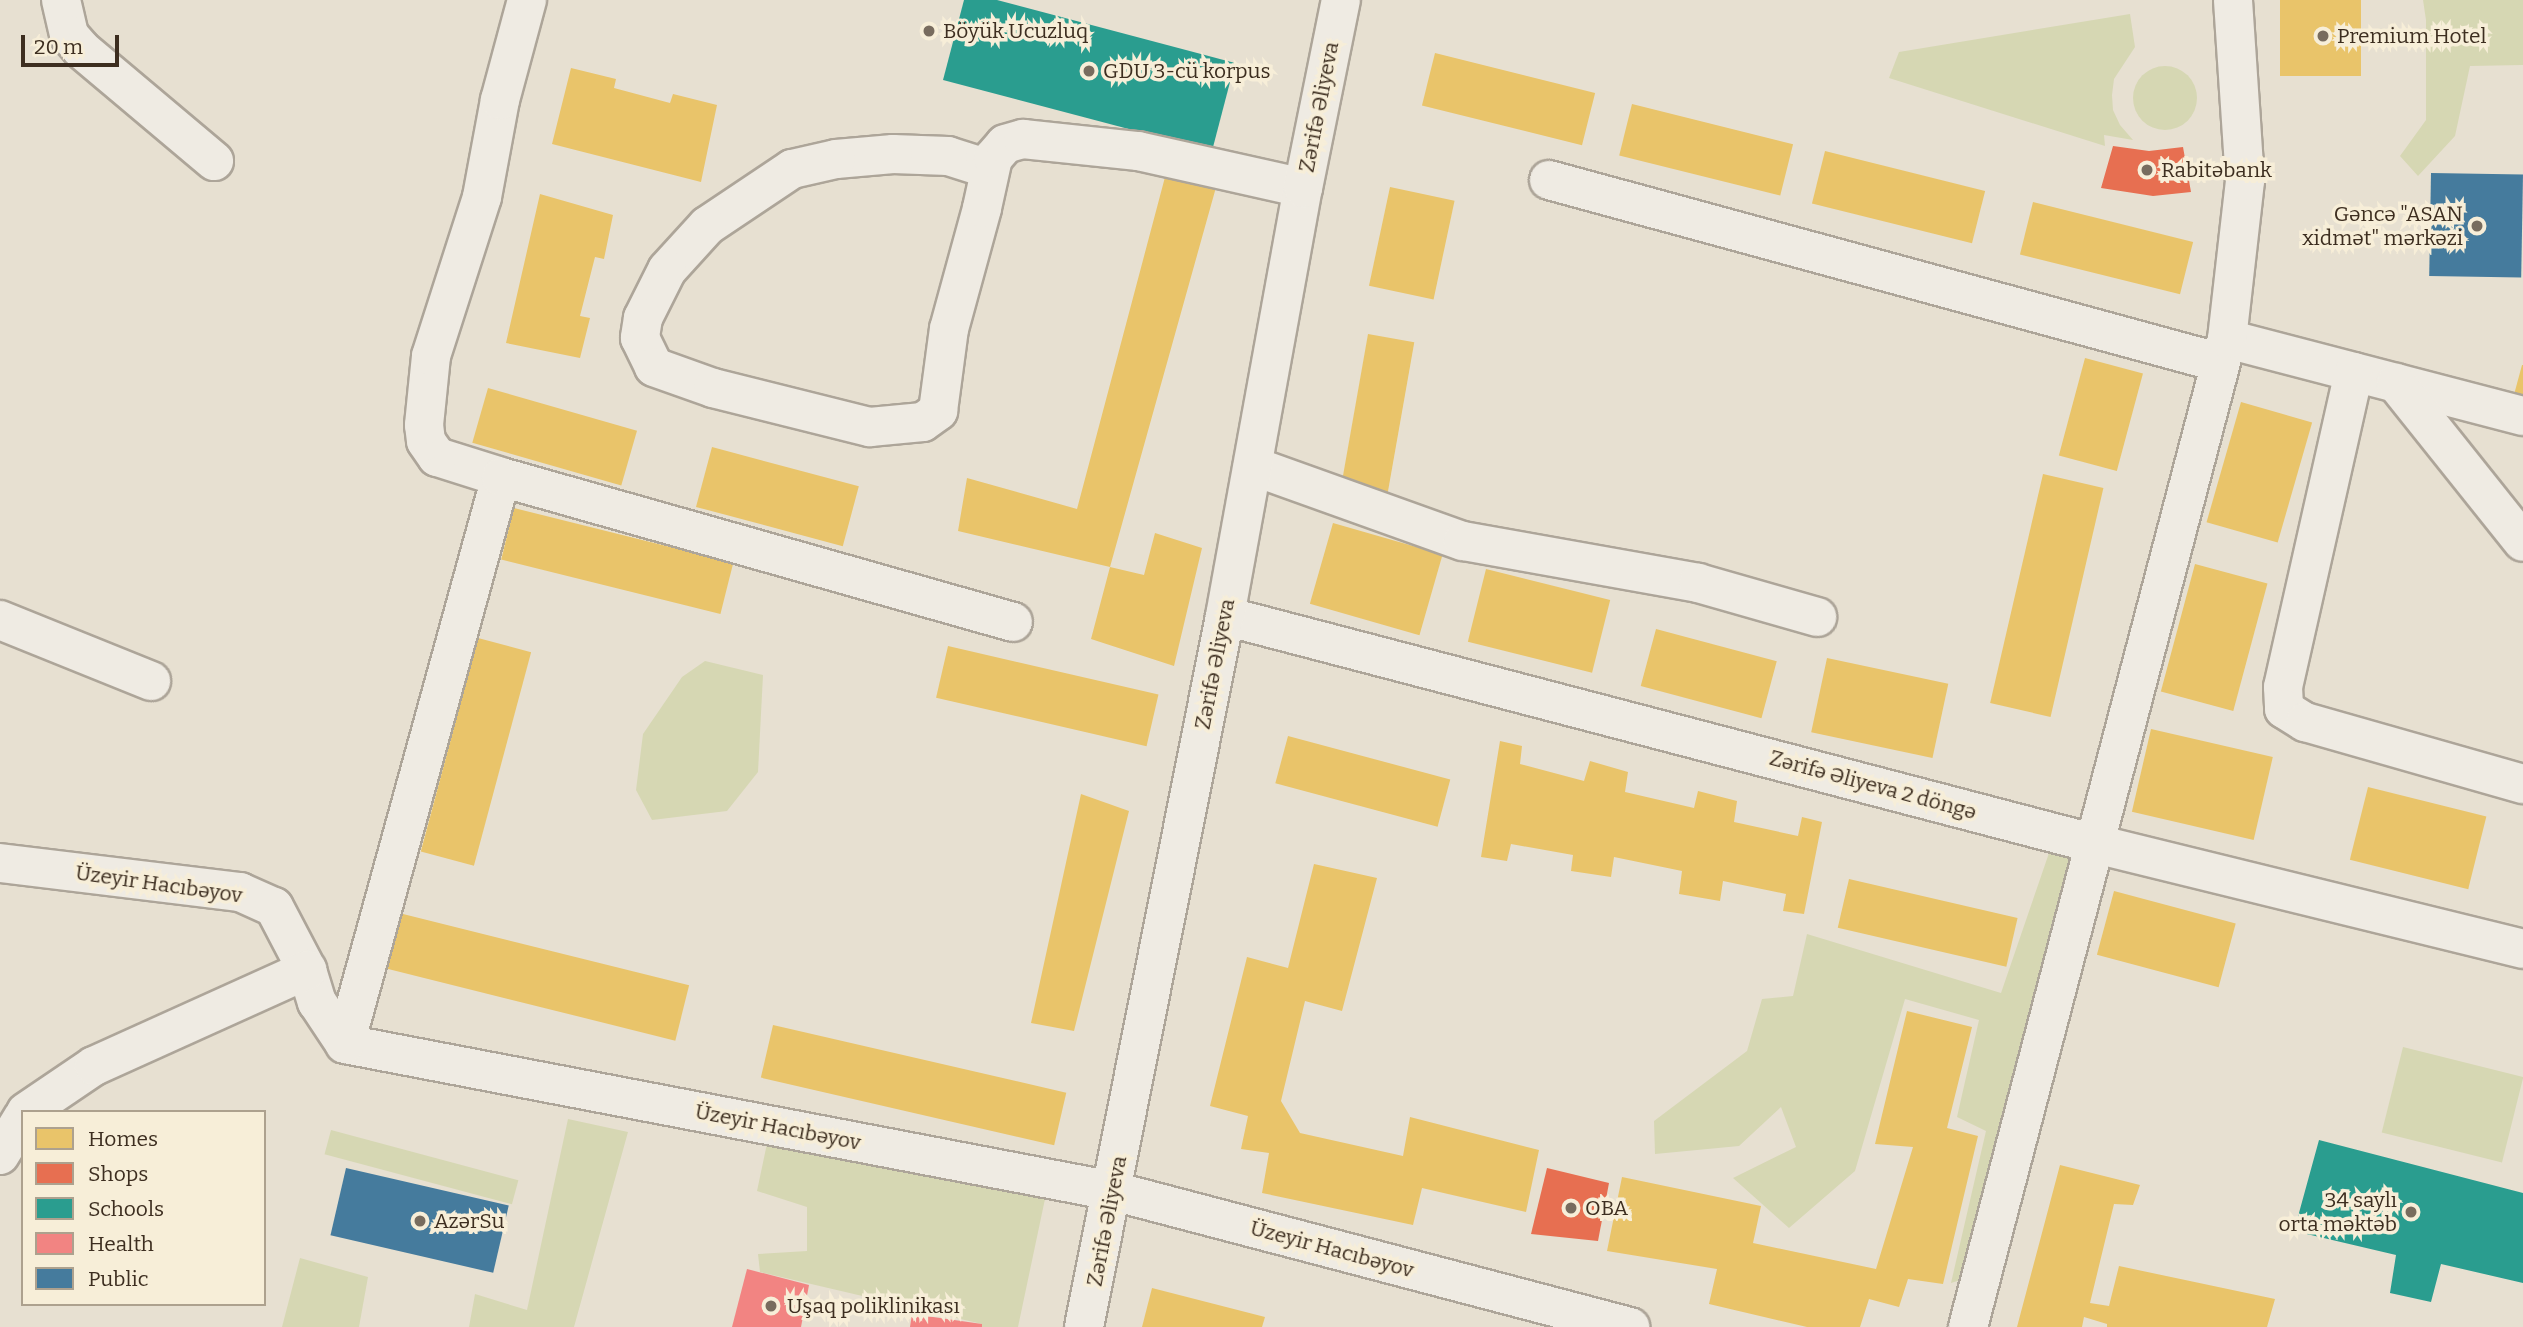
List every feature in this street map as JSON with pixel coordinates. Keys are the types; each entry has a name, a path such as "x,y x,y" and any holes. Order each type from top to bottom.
{"street":[{"path":"61,0 69,35 81,48 214,161"},
{"path":"527,0 500,100 482,197 431,356 424,425 426,441 437,457 1013,622"},
{"name":"Zərifə Əliyeva","path":"1084,1327 1225,616 1303,188 1341,0"},
{"path":"1968,1327 2224,351 2245,181 2233,0"},
{"path":"989,169 948,156 893,154 836,159 792,169 707,226 667,270 643,318 640,338 654,367 713,388 870,427 923,422 939,411 949,328 982,208 989,169 993,158 1005,144 1023,139 1138,151 1303,188"},
{"path":"1549,180 2224,351 2354,372 2523,416"},
{"path":"2354,372 2283,687 2284,709 2305,722 2523,784"},
{"path":"2396,383 2523,542"},
{"path":"1253,466 1463,541 1698,583 1817,617"},
{"path":"345,1044 500,477"},
{"name":"Zərifə Əliyeva 2 döngə","path":"1225,616 2096,844 2523,949"},
{"path":"0,620 151,681"},
{"name":"Üzeyir Hacıbəyov","path":"0,863 240,892 274,907 307,971 317,1002 345,1044 1113,1191 1630,1327"},
{"path":"29,1110 94,1066 307,971"},
{"path":"0,1155 21,1120"}],"green space":[{"path":"2423,0 2523,0 2523,65 2470,66 2455,136 2418,176 2400,156 2426,120 2426,20"},
{"path":"2130,14 2135,47 2114,79 2112,95 2113,110 2120,125 2133,140 2104,135 2105,146 1889,78 1899,52"},
{"path":"2165,66 2177,68 2188,75 2195,86 2195,110 2188,121 2177,128 2165,130 2153,128 2142,121 2135,110 2133,98 2135,86 2142,75 2153,68"},
{"path":"705,661 763,675 758,772 727,811 652,820 636,790 643,734 682,677"},
{"path":"2049,853 2079,857 1970,1277 1951,1283 1986,1131 1957,1117 1979,1020 1905,999 1855,1171 1789,1228 1733,1178 1796,1147 1781,1107 1739,1146 1655,1154 1654,1121 1747,1051 1762,999 1793,996 1807,934 2001,993"},
{"path":"2403,1047 2523,1077 2502,1162 2382,1132"},
{"path":"568,1119 628,1132 574,1327 469,1327 475,1294 527,1310"},
{"path":"331,1130 518,1180 512,1204 325,1154"},
{"path":"769,1134 1045,1199 1018,1327 982,1327 982,1324 760,1272 758,1254 807,1251 807,1207 757,1191"},
{"path":"300,1258 368,1277 359,1327 282,1327"}],"building: Homes":[{"name":"Premium Hotel","path":"2280,0 2361,0 2361,76 2280,76"},
{"path":"1435,53 1595,93 1582,145 1422,105"},
{"path":"571,68 616,79 614,88 670,103 673,94 717,105 701,182 552,144"},
{"path":"1632,104 1793,144 1780,196 1619,155"},
{"path":"1825,151 1985,191 1972,243 1812,203"},
{"path":"1169,162 1220,173 1110,567 958,531 967,478 1077,509"},
{"path":"1390,187 1455,201 1434,300 1369,286"},
{"path":"540,194 613,215 604,259 595,257 580,316 590,318 580,358 506,343"},
{"path":"2033,202 2193,242 2180,294 2020,254"},
{"path":"1368,334 1414,342 1386,501 1340,493"},
{"path":"2085,358 2143,374 2117,471 2059,456"},
{"path":"2523,365 2523,405 2512,402"},
{"path":"488,388 637,431 621,486 472,443"},
{"path":"2241,402 2312,422 2278,543 2207,522"},
{"path":"712,447 859,486 843,546 696,507"},
{"path":"2043,474 2103,488 2051,717 1990,703"},
{"path":"514,508 733,563 720,614 501,559"},
{"path":"1333,523 1443,554 1419,635 1310,604"},
{"path":"1155,533 1202,548 1174,666 1091,639 1110,567 1144,575"},
{"path":"2195,564 2267,583 2233,711 2161,692"},
{"path":"1486,569 1610,600 1592,673 1468,642"},
{"path":"1656,629 1777,661 1761,718 1641,686"},
{"path":"478,638 531,652 474,866 421,851"},
{"path":"948,646 1158,695 1147,746 936,698"},
{"path":"1827,658 1948,684 1932,758 1811,732"},
{"path":"2151,729 2273,757 2254,840 2132,812"},
{"path":"1288,736 1450,779 1438,827 1275,783"},
{"path":"1500,741 1522,746 1520,764 1584,781 1590,761 1628,772 1625,792 1694,808 1698,791 1737,801 1734,822 1798,836 1802,817 1822,822 1804,914 1783,911 1786,894 1723,881 1720,901 1679,894 1682,871 1614,857 1611,877 1571,871 1573,855 1511,844 1507,861 1481,857"},
{"path":"2368,787 2486,817 2468,889 2350,860"},
{"path":"1081,794 1129,811 1074,1031 1031,1023"},
{"path":"1314,864 1377,878 1342,1011 1305,1001 1281,1101 1300,1133 1403,1156 1410,1117 1539,1150 1526,1212 1422,1188 1413,1225 1262,1193 1269,1153 1241,1149 1248,1116 1210,1106 1247,957 1288,968"},
{"path":"1849,879 2018,918 2006,967 1838,928"},
{"path":"2114,891 2236,924 2219,987 2097,955"},
{"path":"399,913 689,985 675,1041 385,968"},
{"path":"1907,1011 1972,1027 1947,1128 1978,1136 1943,1284 1908,1279 1899,1307 1869,1299 1860,1327 1807,1327 1709,1304 1717,1269 1607,1251 1622,1177 1761,1206 1753,1243 1876,1269 1913,1147 1875,1144"},
{"path":"773,1025 1066,1093 1054,1145 761,1078"},
{"path":"2060,1165 2140,1185 2133,1205 2114,1204 2090,1303 2109,1306 2119,1266 2275,1299 2267,1327 2107,1327 2107,1324 2084,1317 2082,1327 2017,1327"},
{"path":"1152,1288 1265,1317 1262,1327 1142,1327"}],"building: Shops":[{"name":"Rabitəbank","path":"2113,146 2149,151 2183,147 2191,192 2153,196 2101,188"},
{"name":"OBA","path":"1547,1168 1609,1183 1598,1241 1531,1234"}],"building: Schools":[{"name":"GDU 3-cü korpus","path":"964,0 997,0 1235,63 1212,151 943,80"},
{"name":"34 saylı orta məktəb","path":"2319,1140 2523,1193 2523,1283 2441,1264 2431,1302 2390,1293 2396,1255 2294,1231"}],"building: Health":[{"name":"Uşaq poliklinikası","path":"747,1269 809,1285 801,1327 732,1327"},
{"name":"Uşaq poliklinikası","path":"912,1314 982,1324 982,1327 910,1327"}],"building: Public":[{"name":"Gəncə \"ASAN xidmət\" mərkəzi","path":"2431,173 2523,175 2521,278 2429,276"},
{"name":"AzərSu","path":"346,1168 509,1206 493,1273 330,1235"}],"place":[{"name":"Böyük Ucuzluq","path":"929,31"},
{"name":"Premium Hotel","path":"2323,36"},
{"name":"GDU 3-cü korpus","path":"1089,71"},
{"name":"Rabitəbank","path":"2147,170"},
{"name":"Gəncə \"ASAN xidmət\" mərkəzi","path":"2477,226"},
{"name":"OBA","path":"1571,1208"},
{"name":"34 saylı orta məktəb","path":"2411,1212"},
{"name":"AzərSu","path":"420,1221"},
{"name":"Uşaq poliklinikası","path":"771,1306"}]}
